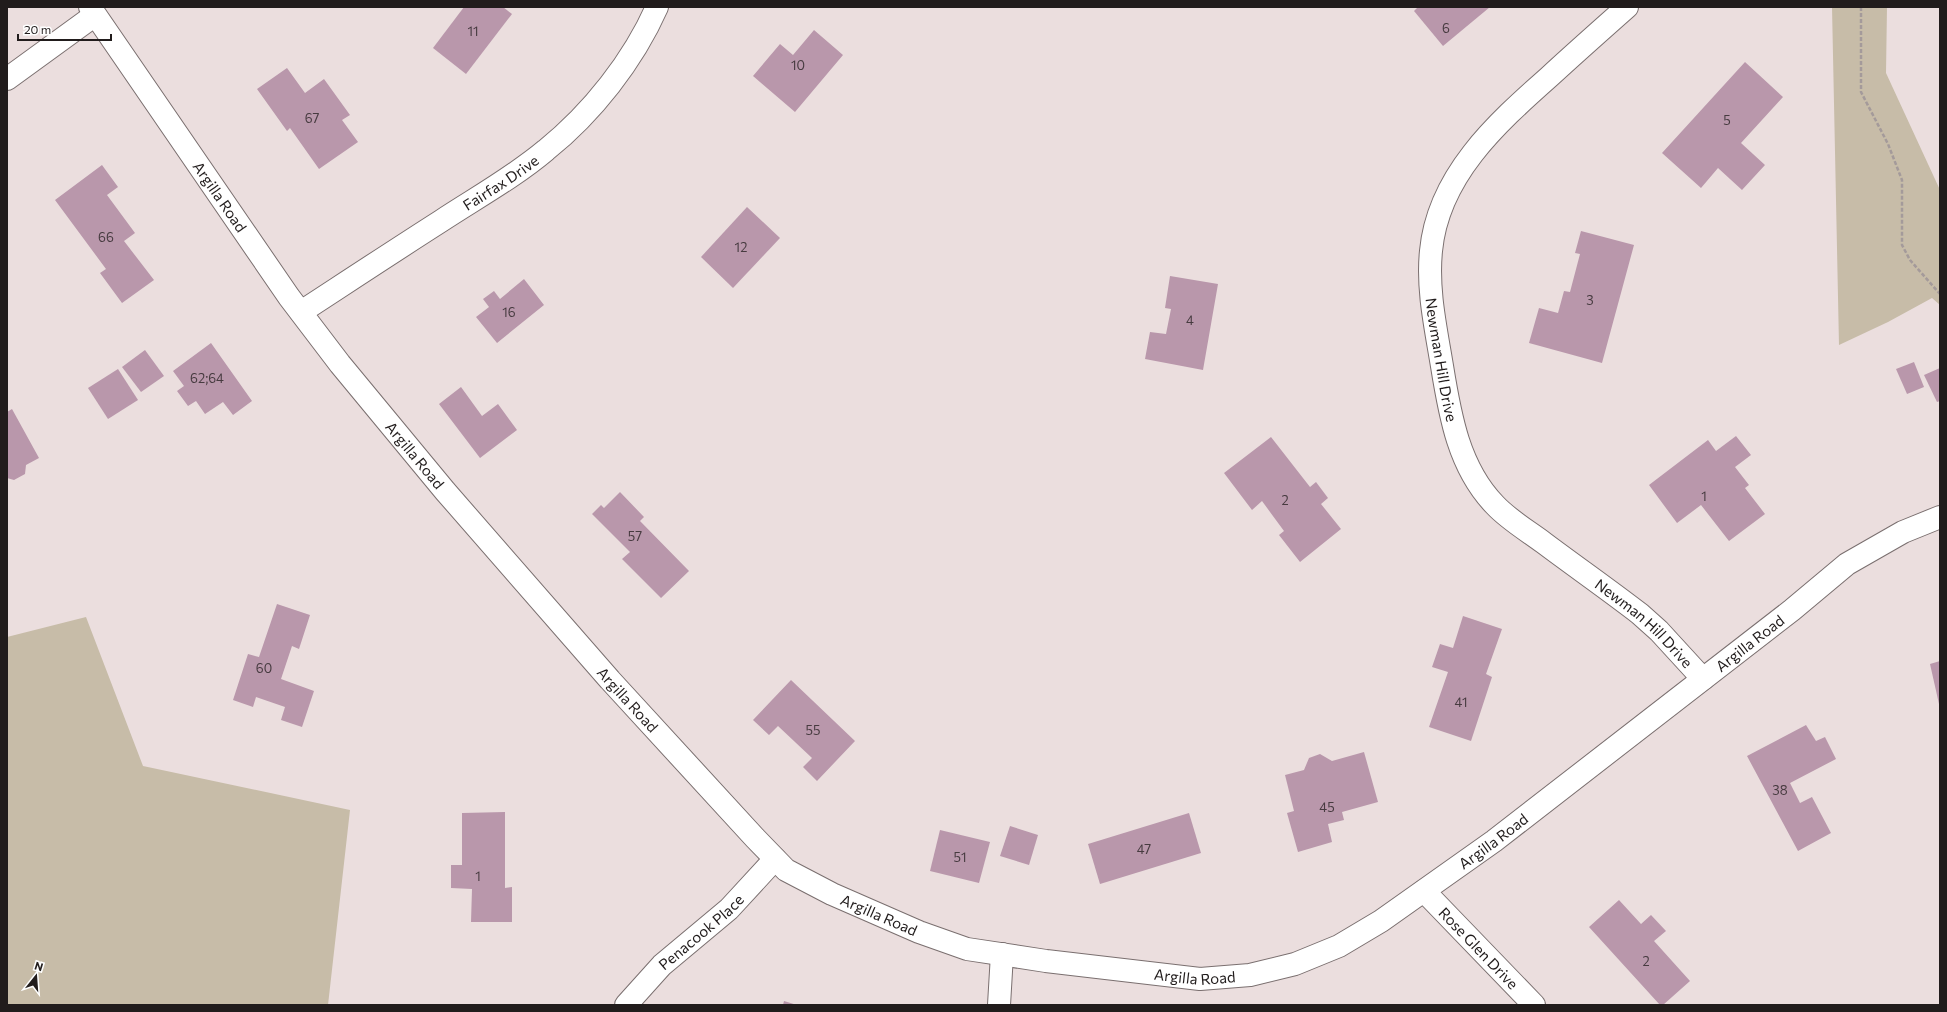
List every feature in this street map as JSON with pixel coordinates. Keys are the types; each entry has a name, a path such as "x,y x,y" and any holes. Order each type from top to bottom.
{"street":[{"name":"Fairfax Drive","path":"301,312 500,182 546,150 578,122 605,89 628,58 650,23 657,7"},
{"name":"Newman Hill Drive","path":"1627,7 1516,106 1482,142 1462,168 1447,194 1437,222 1431,251 1432,306 1454,430 1464,458 1477,482 1495,505 1515,522 1640,614 1703,679"},
{"name":"Argilla Road","path":"92,11 301,312 340,364 445,491 610,680 786,870 832,894 919,932 967,949 1136,972 1200,979 1250,975 1295,964 1339,946 1381,921 1494,841 1792,610 1847,564 1903,532 1940,517"},
{"path":"7,79 92,11"},
{"name":"Penacook Place","path":"626,1005 662,965 729,909 776,859"},
{"name":"Rose Glen Drive","path":"1424,891 1534,1005"},
{"path":"999,1005 1002,954"}],"path":[{"path":"1861,7 1861,92 1888,144 1902,180 1902,245 1910,260 1940,294"}],"shaded area":[{"path":"1832,7 1887,7 1886,73 1940,190 1940,305 1932,298 1888,322 1839,345"},
{"path":"86,617 143,766 350,810 328,1005 7,1005 7,637"}],"building":[{"path":"464,7 503,7 512,14 466,74 433,48"},
{"path":"1418,7 1490,7 1443,46 1414,11"},
{"path":"814,30 843,55 795,112 753,76 780,44 793,55"},
{"path":"1745,62 1783,97 1741,143 1765,165 1742,190 1718,168 1701,188 1662,153"},
{"path":"287,68 305,93 324,79 350,115 342,120 358,142 319,169 290,128 287,131 257,89"},
{"path":"102,165 118,187 107,195 135,233 124,241 154,280 122,303 100,273 106,269 55,200"},
{"path":"747,207 780,238 733,288 701,257"},
{"path":"1581,231 1634,245 1602,363 1529,343 1539,308 1558,313 1564,291 1570,292 1580,254 1575,253"},
{"path":"1170,276 1218,284 1203,370 1145,359 1150,332 1166,334 1171,309 1165,308"},
{"path":"524,279 544,305 497,343 476,317 489,307 483,299 494,291 500,299"},
{"path":"211,343 252,401 233,415 223,402 205,414 196,401 188,406 177,391 184,386 173,371"},
{"path":"145,350 164,376 141,392 122,367"},
{"path":"1914,362 1924,387 1907,394 1896,369"},
{"path":"1940,368 1940,401 1937,402 1924,375"},
{"path":"118,369 138,400 108,419 88,388"},
{"path":"461,387 482,416 498,404 517,430 480,458 439,404"},
{"path":"12,409 39,458 26,465 25,474 14,480 7,478 7,412"},
{"path":"1736,436 1751,455 1735,467 1749,485 1745,488 1765,514 1729,541 1701,505 1677,523 1649,485 1708,440 1716,451"},
{"path":"1271,437 1310,487 1316,482 1328,498 1321,504 1341,529 1300,562 1279,535 1284,531 1262,501 1252,510 1224,473"},
{"path":"620,492 644,517 640,521 689,571 661,598 622,559 630,552 592,514 601,505 604,508"},
{"path":"277,604 310,615 299,649 292,646 281,679 314,691 302,727 281,720 285,707 256,697 253,707 233,700 248,654 259,657"},
{"path":"1463,616 1502,629 1486,674 1492,677 1471,741 1429,727 1448,672 1432,667 1440,644 1453,648"},
{"path":"1940,661 1940,704 1939,704 1930,664"},
{"path":"791,680 855,741 817,781 803,767 812,758 778,726 769,735 753,720"},
{"path":"1806,725 1816,741 1825,737 1836,759 1790,783 1800,803 1812,797 1831,833 1798,851 1747,756"},
{"path":"1364,752 1378,802 1342,812 1344,820 1328,824 1332,842 1298,852 1287,813 1294,811 1285,775 1304,770 1309,758 1320,754 1332,761"},
{"path":"505,812 505,888 512,887 512,922 471,922 472,889 451,888 451,865 462,865 462,813"},
{"path":"1189,813 1201,853 1100,884 1088,844"},
{"path":"1010,826 1038,835 1029,865 1000,856"},
{"path":"940,830 990,842 979,883 930,871"},
{"path":"1619,900 1641,924 1651,915 1666,931 1654,941 1690,981 1663,1005 1660,1005 1589,927"},
{"path":"784,1001 797,1005 783,1005"}]}
